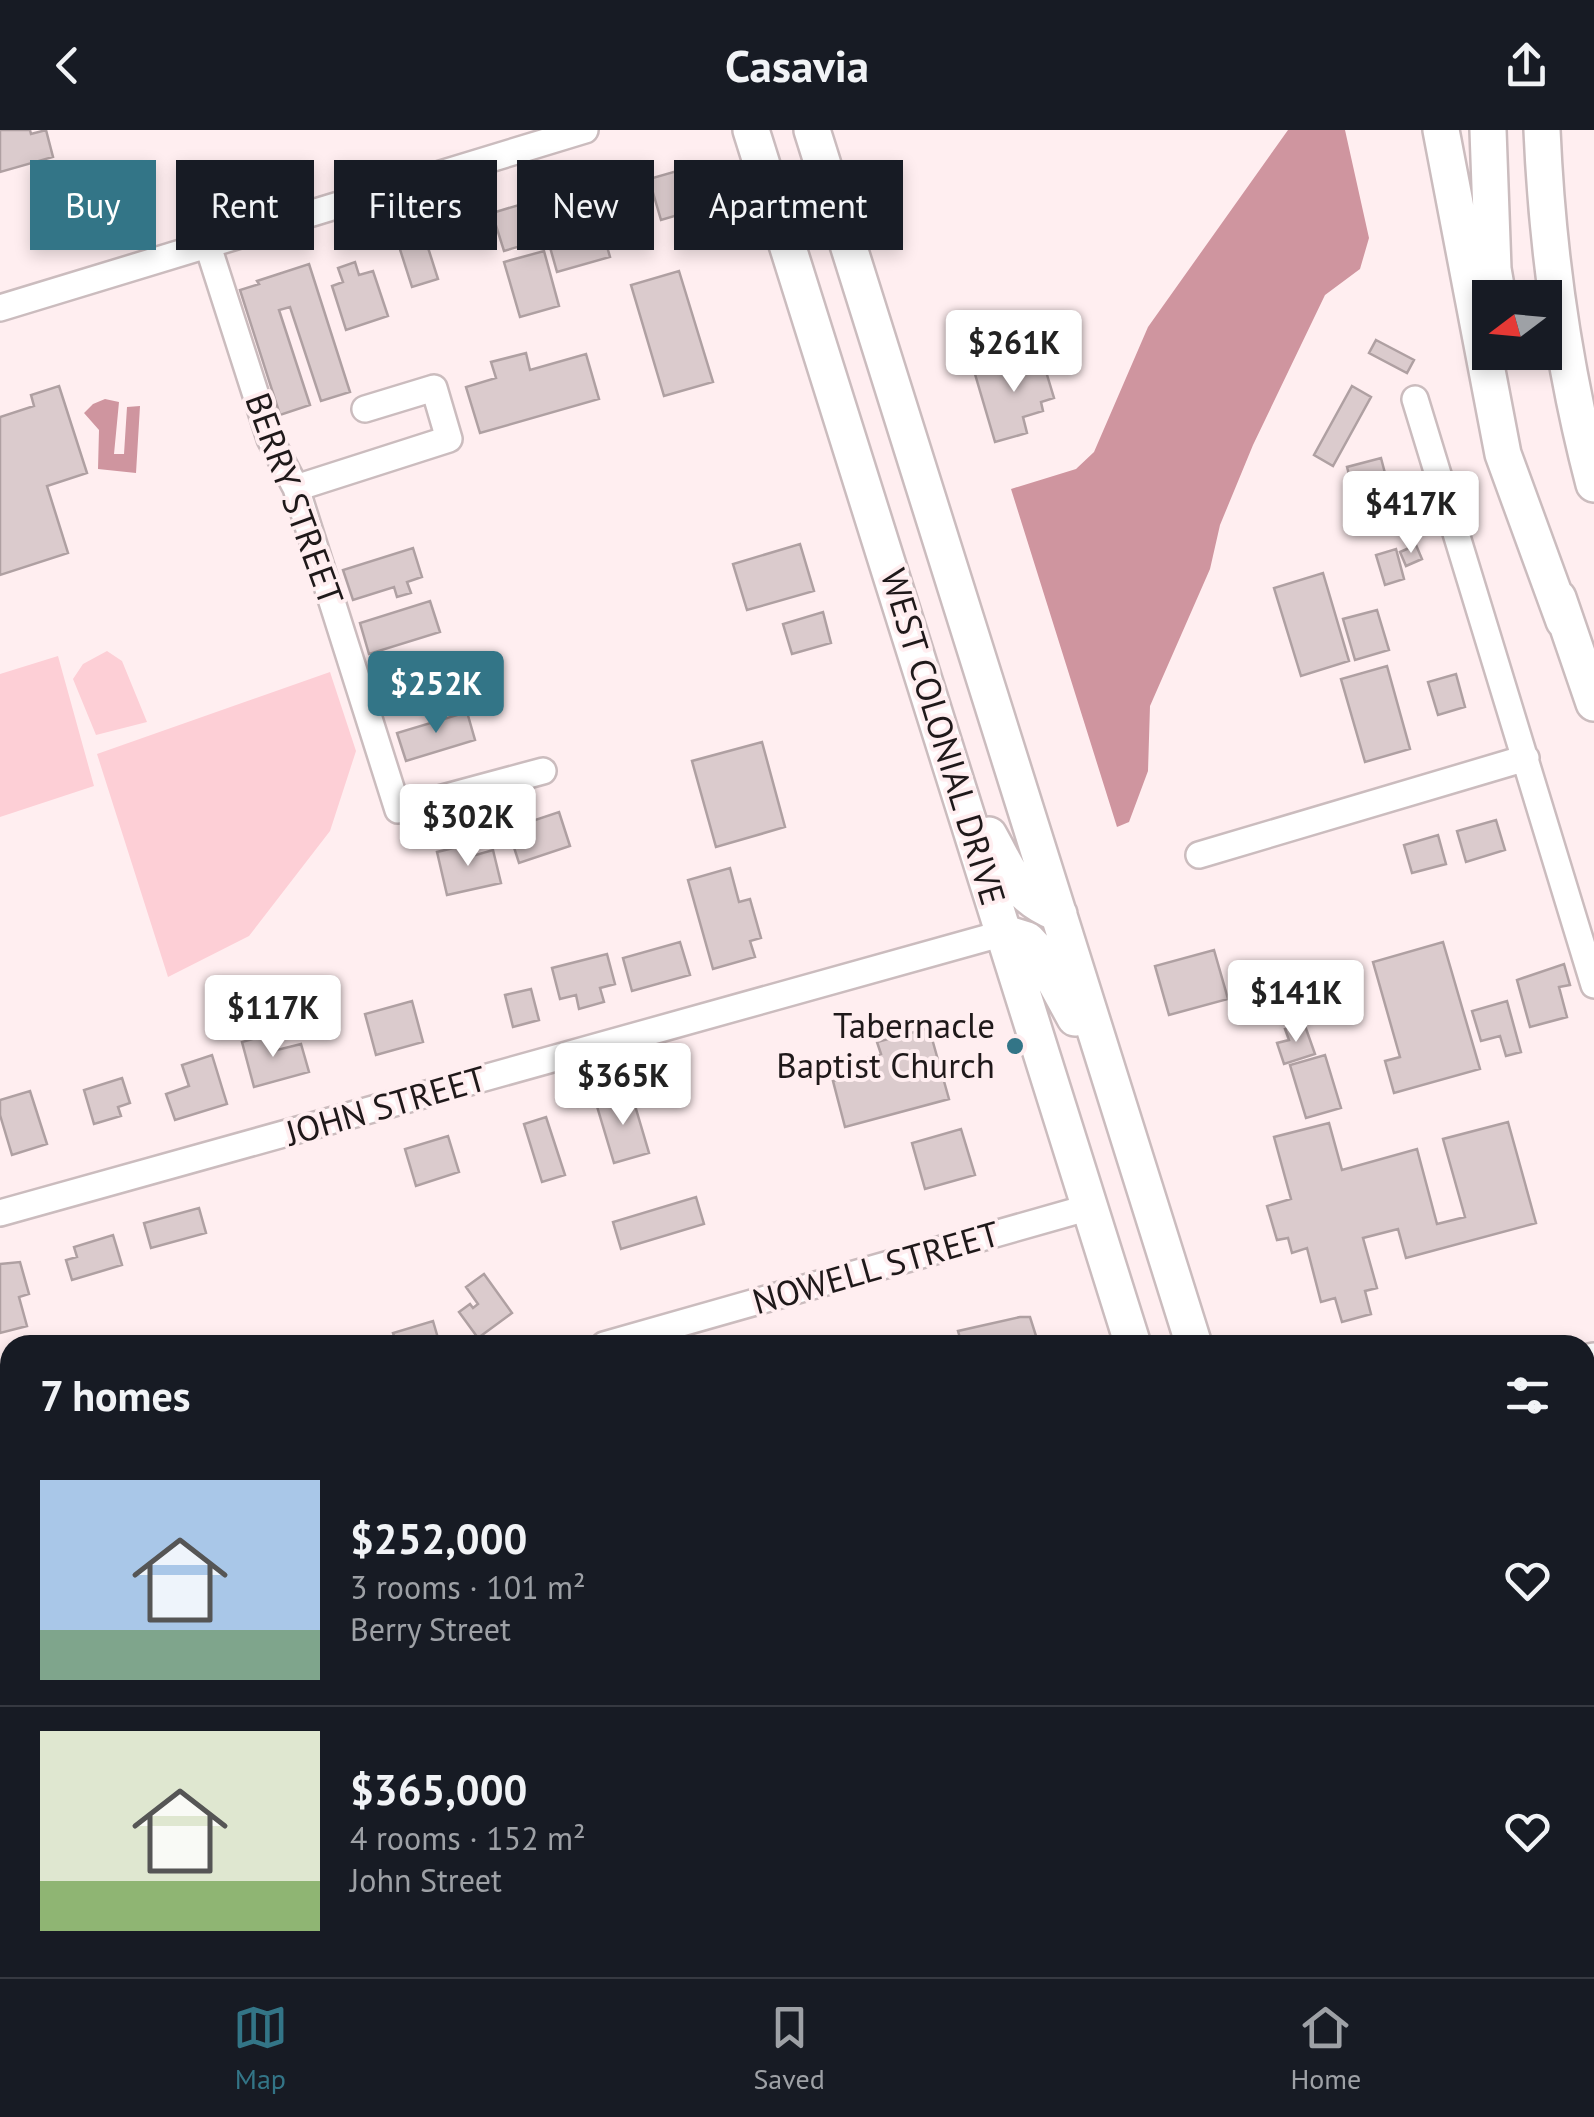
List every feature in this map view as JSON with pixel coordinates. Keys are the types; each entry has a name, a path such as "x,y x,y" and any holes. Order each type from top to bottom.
{"highway":[{"name":"WEST COLONIAL DRIVE","path":"751,130 1130,1335"},
{"name":"WEST COLONIAL DRIVE","path":"812,130 1191,1335"},
{"path":"1441,130 1503,454 1594,703"},
{"path":"1488,130 1495,280"},
{"path":"1542,130 1557,293 1594,484"},
{"path":"1510,370 1564,621"},
{"path":"956,777 1024,894 1035,904 1059,914"},
{"path":"1004,933 1027,940 1040,954 1112,1084"}],"street":[{"path":"314,211 543,136 586,130"},
{"path":"0,308 195,250"},
{"name":"BERRY STREET","path":"209,250 270,440 296,488 398,810 543,770"},
{"path":"296,488 449,439 434,388 366,409"},
{"path":"1415,399 1594,985"},
{"path":"1199,855 1526,758"},
{"name":"JOHN STREET","path":"0,1213 1004,933"},
{"name":"NOWELL STREET","path":"639,1335 1090,1207"}],"shaded area":[{"path":"1288,130 1345,130 1369,238 1360,269 1325,295 1253,445 1220,525 1210,569 1150,706 1148,771 1129,822 1117,827 1011,489 1076,469 1094,452 1148,327"},
{"path":"105,399 119,402 114,454 124,454 127,407 140,406 136,473 98,469 99,430 84,413"},
{"path":"107,651 122,661 147,722 96,735 73,679 83,664"},
{"path":"58,656 94,786 0,817 0,674"},
{"path":"330,672 356,751 330,831 249,936 168,977 97,754"}],"building":[{"path":"0,130 30,130 31,134 46,130 53,157 30,160 30,164 0,172"},
{"path":"674,172 674,216 661,220 654,196 654,178"},
{"path":"517,206 517,247 504,251 497,229 497,212"},
{"path":"400,250 429,250 438,279 412,287"},
{"path":"551,250 608,250 610,257 557,272"},
{"path":"544,251 559,306 520,317 504,262"},
{"path":"355,262 359,275 373,271 388,316 346,330 332,286 343,282 338,268"},
{"path":"309,264 350,392 321,401 290,307 279,310 310,405 280,415 240,290"},
{"path":"679,271 713,382 664,396 631,285"},
{"path":"1376,340 1414,360 1407,373 1369,353"},
{"path":"526,353 530,370 586,354 599,399 480,433 466,387 496,378 491,362"},
{"path":"1041,355 1054,398 1041,402 1043,411 1023,417 1027,433 995,442 975,374"},
{"path":"59,386 87,473 47,486 68,553 0,575 0,417 34,406 31,395"},
{"path":"1352,386 1371,397 1333,466 1314,455"},
{"path":"1381,458 1386,477 1352,486 1347,467"},
{"path":"800,544 814,591 747,610 733,564"},
{"path":"1416,545 1422,559 1406,566 1400,552"},
{"path":"413,548 422,577 407,582 411,593 397,597 394,587 353,600 343,570"},
{"path":"1396,549 1404,579 1385,585 1376,555"},
{"path":"1323,573 1349,661 1301,676 1274,588"},
{"path":"430,601 440,632 369,654 360,623"},
{"path":"1377,610 1389,650 1355,660 1343,619"},
{"path":"823,612 831,643 792,654 783,624"},
{"path":"449,657 459,687 387,708 378,678"},
{"path":"1387,666 1410,749 1365,762 1341,679"},
{"path":"1456,674 1465,707 1438,715 1428,682"},
{"path":"467,712 475,740 406,761 397,733"},
{"path":"762,742 785,827 716,847 692,761"},
{"path":"559,812 570,846 519,863 508,829"},
{"path":"1496,820 1505,850 1466,862 1457,831"},
{"path":"1438,835 1446,864 1412,873 1404,845"},
{"path":"474,843 476,855 493,850 501,883 447,895 437,852"},
{"path":"730,868 739,902 750,899 761,938 750,941 755,957 713,969 688,880"},
{"path":"680,942 690,975 632,991 623,958"},
{"path":"1443,942 1480,1069 1394,1093 1385,1061 1400,1057 1373,962"},
{"path":"1214,950 1228,999 1169,1015 1155,966"},
{"path":"607,954 615,984 600,988 604,1002 579,1009 576,995 560,999 552,968"},
{"path":"1564,964 1570,985 1559,987 1567,1017 1530,1027 1517,980"},
{"path":"531,989 539,1020 513,1027 505,995"},
{"path":"412,1001 423,1042 376,1055 365,1014"},
{"path":"1507,1001 1521,1052 1506,1056 1500,1036 1481,1041 1472,1011"},
{"path":"1304,1023 1315,1054 1284,1064 1277,1043 1289,1040 1285,1029"},
{"path":"929,1028 949,1099 845,1127 833,1081 865,1072 861,1060 881,1054 877,1042"},
{"path":"273,1033 277,1050 301,1044 309,1072 254,1087 242,1042"},
{"path":"212,1055 227,1104 175,1120 166,1094 189,1086 182,1065"},
{"path":"1325,1055 1341,1108 1306,1118 1290,1065"},
{"path":"122,1078 130,1103 118,1107 121,1116 94,1124 84,1090"},
{"path":"30,1091 47,1144 12,1155 0,1115 0,1100"},
{"path":"631,1092 649,1153 614,1163 596,1103"},
{"path":"546,1117 565,1175 542,1182 524,1124"},
{"path":"1508,1122 1536,1223 1406,1258 1398,1229 1363,1238 1377,1288 1365,1291 1371,1314 1342,1322 1335,1298 1321,1302 1307,1248 1292,1253 1288,1238 1277,1240 1267,1206 1291,1199 1274,1137 1329,1123 1342,1170 1417,1149 1437,1224 1465,1217 1443,1139"},
{"path":"961,1129 975,1175 925,1189 912,1143"},
{"path":"448,1136 459,1172 416,1186 405,1149"},
{"path":"696,1197 704,1224 621,1249 613,1222"},
{"path":"199,1208 206,1233 151,1248 144,1223"},
{"path":"113,1235 122,1265 72,1280 66,1260 77,1257 74,1247"},
{"path":"20,1262 29,1294 19,1297 27,1326 0,1333 0,1264"},
{"path":"484,1274 512,1313 482,1335 476,1335 459,1312 470,1304 473,1308 478,1304 466,1287"},
{"path":"1030,1317 1036,1335 959,1335 958,1331"},
{"path":"433,1321 437,1335 394,1335"}],"place":[{"name":"Tabernacle Baptist Church","path":"1015,1046"}]}
